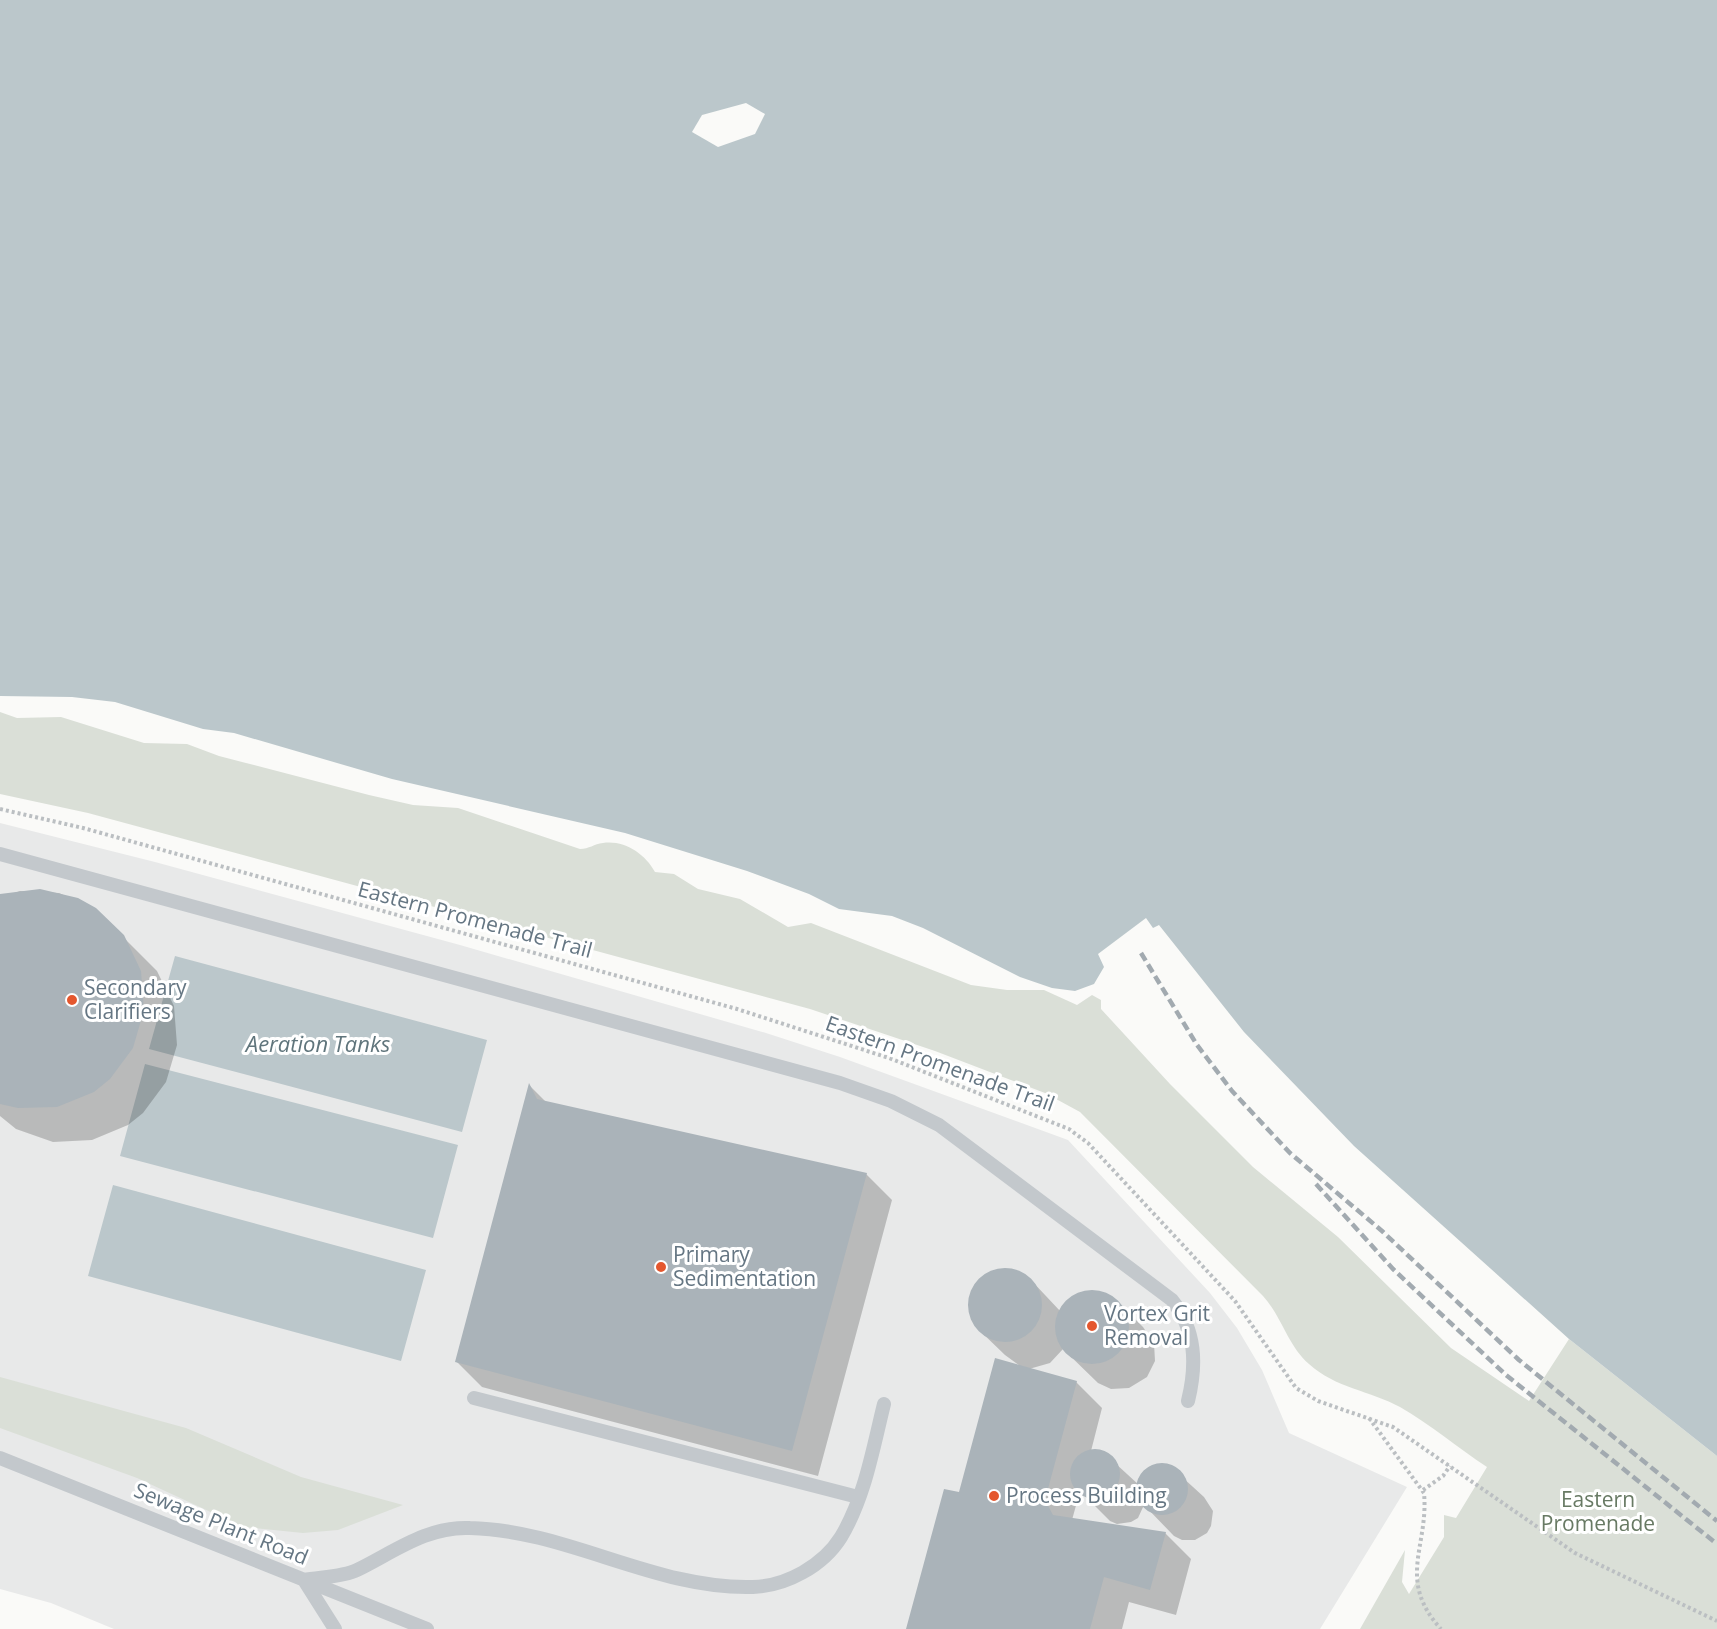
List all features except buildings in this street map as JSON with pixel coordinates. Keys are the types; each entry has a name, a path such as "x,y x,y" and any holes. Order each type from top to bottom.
{"lane":[{"path":"0,854 840,1083 916,1112 962,1141 1172,1300 1184,1316 1193,1344 1194,1370 1188,1401"},
{"path":"474,1398 858,1497"},
{"path":"335,1629 304,1580 355,1571 414,1539 469,1527 524,1535 679,1578 753,1587 796,1577 821,1558 840,1539 858,1497 884,1404"},
{"name":"Sewage Plant Road","path":"0,1458 427,1629"}],"path":[{"name":"Eastern Promenade Trail","path":"0,809 83,828 737,1010 853,1046 1045,1118 1083,1138 1226,1291 1253,1324 1296,1388 1318,1401 1393,1427 1575,1552 1717,1621"},
{"path":"1368,1417 1423,1490 1424,1507 1416,1576 1426,1607 1441,1629"},
{"path":"1423,1490 1443,1476 1450,1466"}],"shaded area":[{"path":"0,823 155,862 460,945 766,1033 840,1057 1068,1140 1210,1293 1237,1328 1262,1370 1289,1433 1407,1487 1320,1629 114,1629 51,1603 0,1589"}],"green space":[{"name":"Eastern Promenade","path":"0,712 17,718 61,717 144,743 187,744 219,756 369,795 413,805 458,808 580,849 603,843 619,844 640,854 655,872 674,874 698,889 740,899 788,927 811,923 971,985 1007,990 1044,990 1077,1005 1092,995 1101,1000 1101,1009 1170,1084 1253,1167 1338,1237 1451,1348 1529,1401 1569,1339 1717,1456 1717,1629 1360,1629 1405,1550 1402,1582 1409,1594 1444,1537 1444,1515 1456,1518 1487,1467 1400,1407 1330,1379 1309,1364 1296,1349 1263,1296 1080,1112 1045,1093 935,1051 810,1009 88,813 0,794"},
{"path":"0,1377 186,1428 301,1477 403,1505 338,1530 303,1533 243,1527 137,1478 0,1428"}],"water":[{"path":"0,0 1717,0 1717,1456 1569,1339 1354,1146 1244,1032 1159,925 1153,928 1146,918 1098,954 1104,967 1094,984 1075,991 1052,988 1020,977 923,928 892,916 839,909 809,894 747,871 625,833 392,779 234,733 203,729 115,702 72,697 0,696"},
{"name":"Aeration Tanks","path":"175,956 487,1040 462,1132 149,1049"},
{"name":"Aeration Tanks","path":"145,1064 458,1145 433,1238 120,1156"},
{"path":"113,1185 426,1270 401,1361 88,1276"}],"pier":[{"path":"746,103 765,114 755,134 718,147 692,132 702,115"}],"railway":[{"path":"1141,953 1197,1045 1232,1091 1290,1153 1382,1231 1519,1360 1717,1521"},
{"path":"1316,1184 1393,1269 1506,1375 1717,1544"}],"place":[{"name":"Secondary Clarifiers","path":"72,1000"},
{"name":"Primary Sedimentation","path":"661,1267"},
{"name":"Vortex Grit Removal","path":"1092,1326"},
{"name":"Process Building","path":"994,1496"}]}
